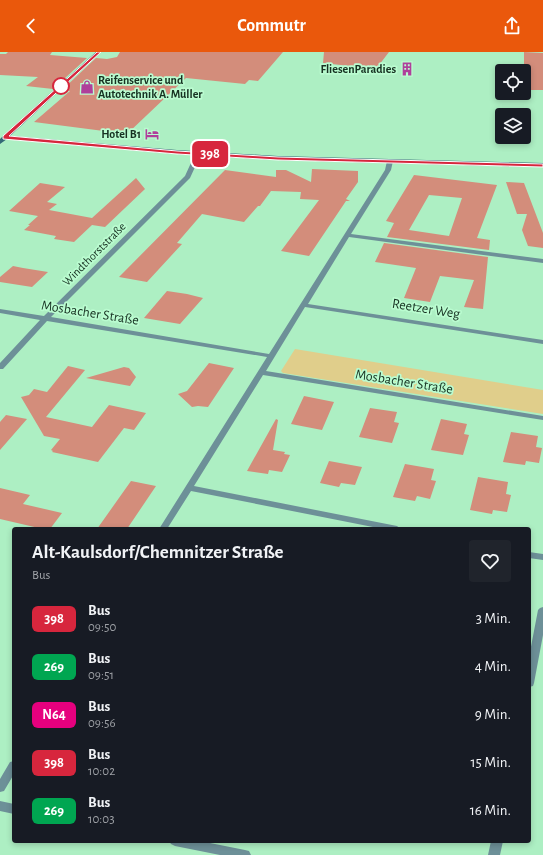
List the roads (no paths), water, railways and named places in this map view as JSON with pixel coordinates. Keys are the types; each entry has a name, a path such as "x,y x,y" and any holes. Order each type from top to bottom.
{"street":[{"path":"2,140 99,52"},
{"path":"2,140 198,154 278,158 543,165"},
{"name":"Windthorststraße","path":"0,367 45,319 188,177 198,154"},
{"path":"164,527 390,167 390,161"},
{"path":"348,235 543,262"},
{"name":"Reetzer Weg","path":"304,306 543,342"},
{"name":"Mosbacher Straße","path":"0,311 271,356"},
{"name":"Mosbacher Straße","path":"261,372 543,418"},
{"path":"189,488 387,527"},
{"path":"531,555 543,557"},
{"path":"531,673 543,610"},
{"path":"0,788 12,768"},
{"path":"0,806 12,809"},
{"path":"185,843 245,855"},
{"path":"494,855 497,843"}],"place":[{"name":"FliesenParadies","path":"407,69"},
{"name":"Reifenservice und Autotechnik A. Müller","path":"87,87"},
{"name":"Hotel B1","path":"152,134"}]}
